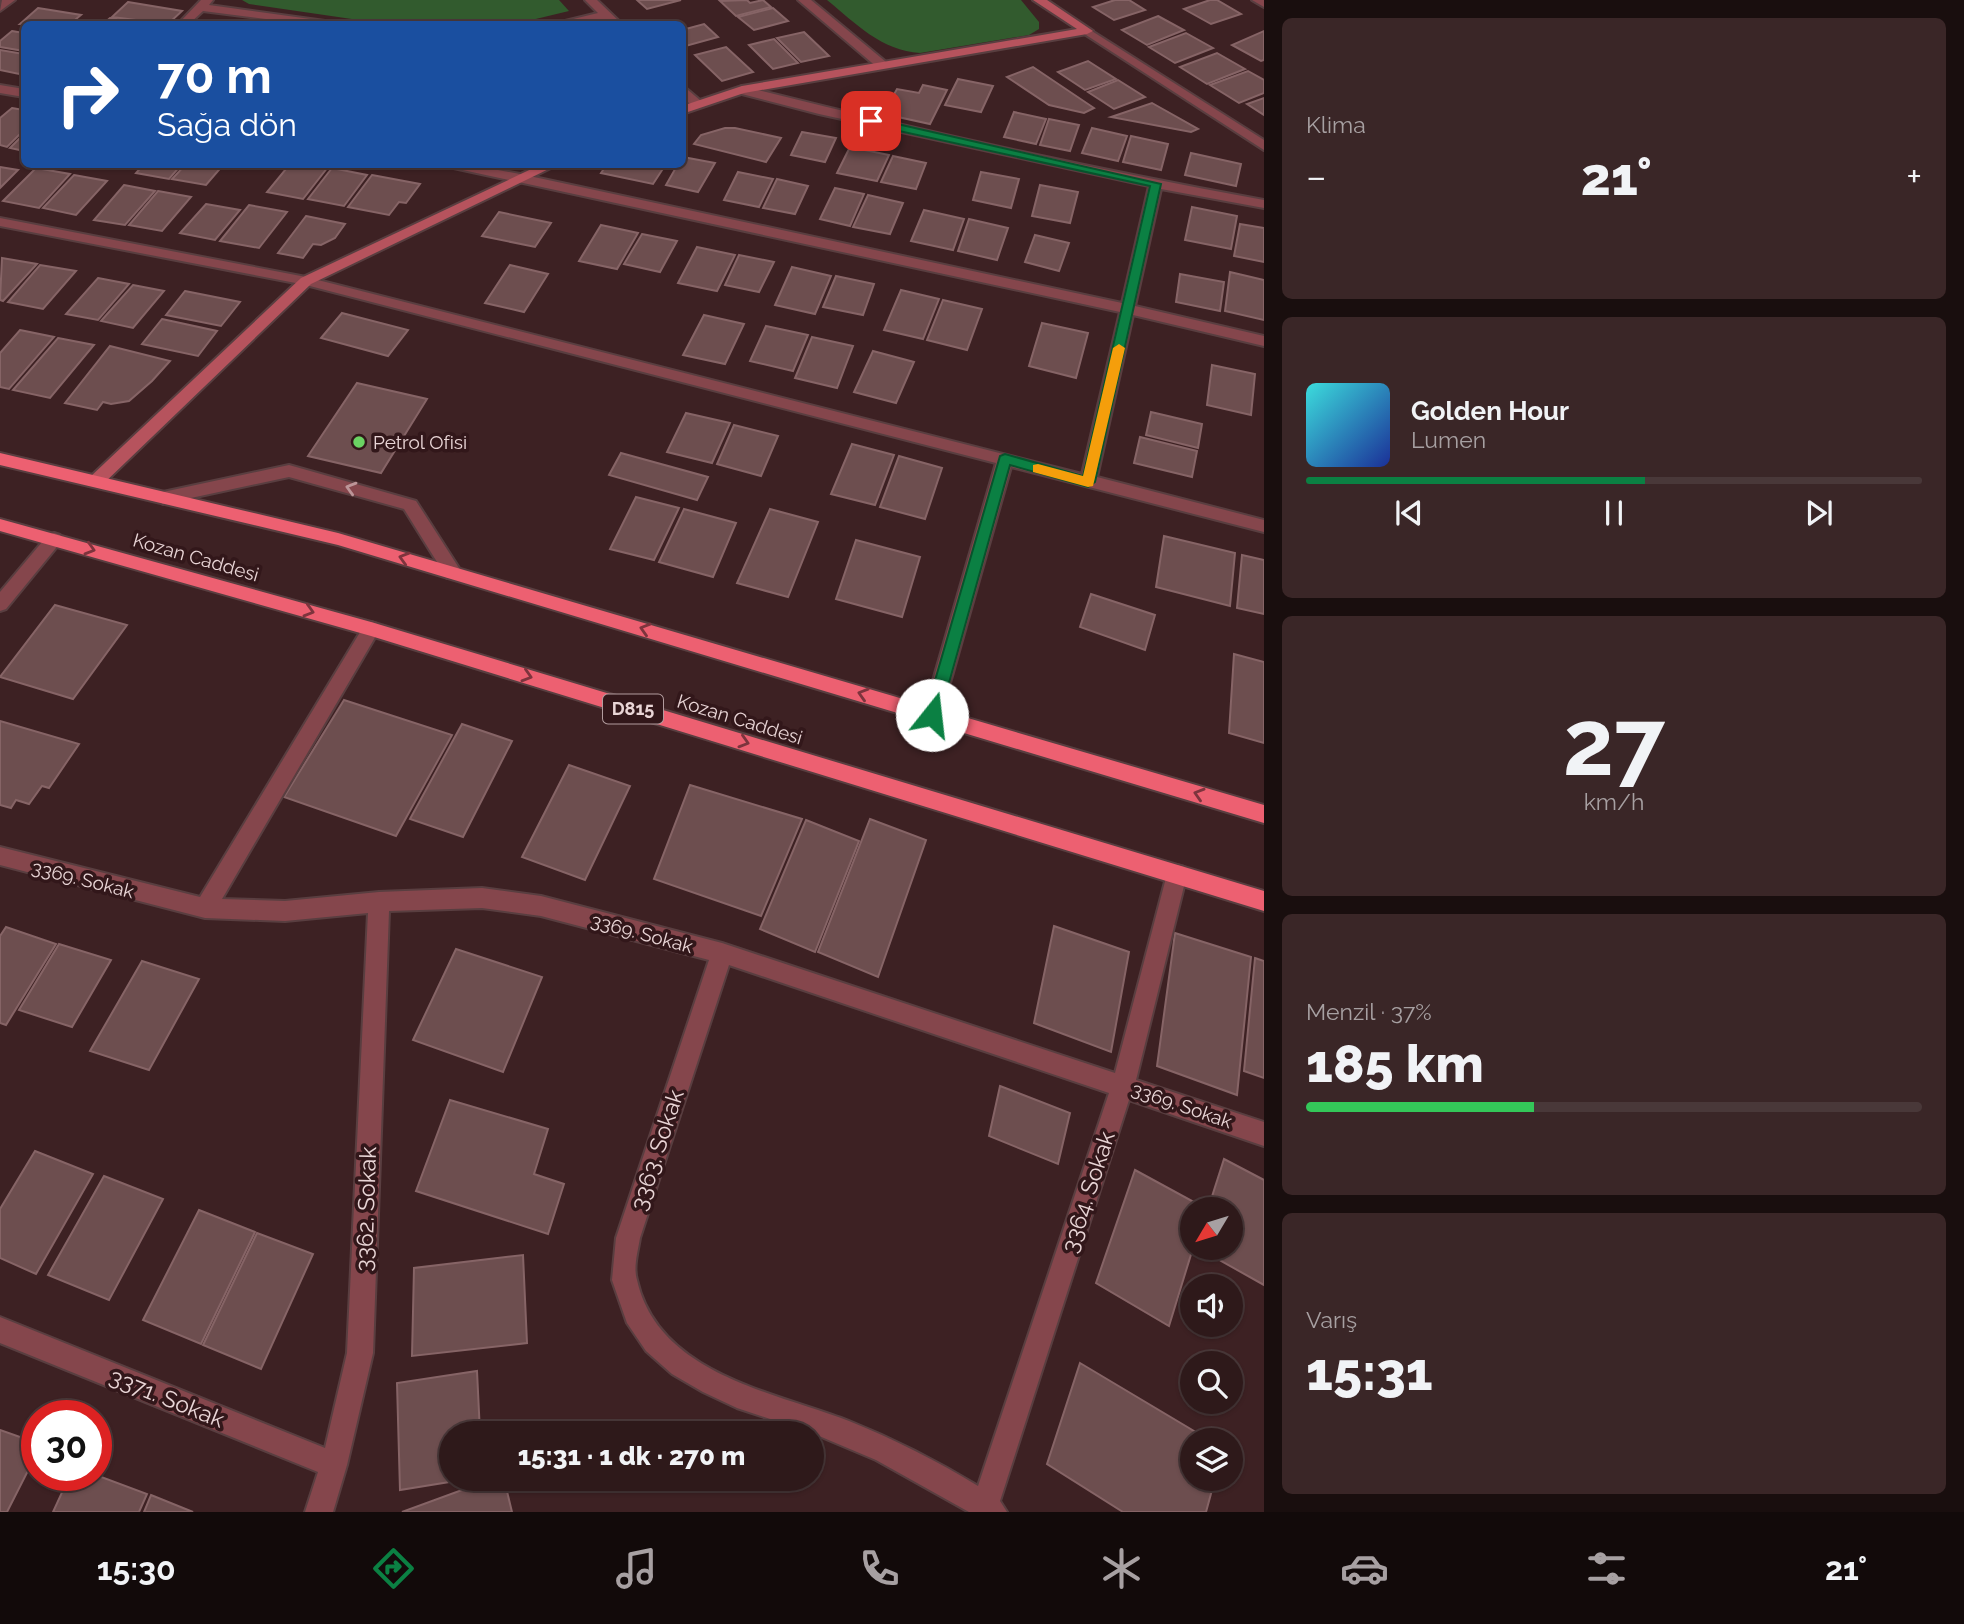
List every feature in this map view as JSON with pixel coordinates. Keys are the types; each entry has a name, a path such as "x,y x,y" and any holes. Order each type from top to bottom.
{"highway":[{"path":"0,459 338,538 1264,814"},
{"name":"Kozan Caddesi","path":"0,526 371,629 1264,901"}],"main road":[{"path":"1039,0 1087,31"},
{"path":"686,108 742,90 1087,31"},
{"path":"95,482 306,281 544,168"}],"street":[{"path":"0,8 9,0"},
{"path":"591,0 613,21"},
{"path":"804,0 882,65"},
{"path":"1258,0 1264,4"},
{"path":"186,21 203,4 307,21"},
{"path":"579,21 606,15"},
{"path":"1087,31 1264,146"},
{"path":"0,89 21,92"},
{"path":"742,90 819,110 1156,184 1264,204"},
{"path":"686,93 698,104"},
{"path":"464,168 1128,309 1264,341"},
{"path":"1088,482 1156,184"},
{"path":"0,222 306,281 1264,526"},
{"path":"932,715 1005,459"},
{"path":"163,498 289,471 410,506 453,573"},
{"path":"0,604 54,539"},
{"path":"205,908 371,629"},
{"name":"3369. Sokak","path":"0,856 205,908 285,911 379,902 482,898 541,906 722,953 1264,1133"},
{"name":"3364. Sokak","path":"989,1509 1123,1085 1177,874"},
{"name":"3362. Sokak","path":"319,1512 334,1465 360,1353 379,902"},
{"name":"3363. Sokak","path":"722,953 628,1238 624,1278 635,1317 656,1345 686,1368 717,1384 850,1435 911,1462 989,1509"},
{"name":"3371. Sokak","path":"0,1330 334,1465"}],"green space":[{"path":"242,0 559,0 569,11 527,21 365,21 249,4"},
{"path":"827,0 1021,0 1039,22 1039,29 1029,35 920,53 893,47 881,41"}],"building":[{"path":"637,0 681,0 647,9"},
{"path":"747,0 750,3 763,0 771,7 736,16 720,1"},
{"path":"1115,0 1129,0 1145,10 1114,20 1093,7"},
{"path":"1217,0 1241,14 1211,24 1184,9"},
{"path":"128,2 182,11 171,21 112,17"},
{"path":"38,8 81,15 74,21 23,21"},
{"path":"773,8 788,21 754,30 738,17"},
{"path":"1158,16 1184,30 1147,45 1122,30"},
{"path":"110,18 128,21 106,21"},
{"path":"704,24 718,37 686,46 686,29"},
{"path":"12,31 21,32 21,50 0,47 0,41"},
{"path":"1264,31 1264,60 1261,61 1232,45"},
{"path":"804,32 829,56 801,62 777,38"},
{"path":"1186,33 1213,48 1175,63 1149,47"},
{"path":"774,39 798,63 773,69 749,45"},
{"path":"726,47 753,72 722,81 695,55"},
{"path":"0,50 21,54 19,74 0,70"},
{"path":"1217,53 1245,69 1207,84 1180,67"},
{"path":"1088,61 1116,79 1085,90 1058,72"},
{"path":"1033,67 1094,108 1084,113 1049,105 1007,77"},
{"path":"1248,71 1264,80 1264,93 1239,103 1210,85"},
{"path":"958,79 993,86 981,112 945,105"},
{"path":"1118,80 1145,97 1114,109 1088,92"},
{"path":"923,85 947,90 930,124 866,110 870,102 876,103 880,95 892,98 897,89 919,93"},
{"path":"1264,98 1264,115 1247,104"},
{"path":"1152,103 1198,129 1191,132 1111,117"},
{"path":"12,108 21,110 21,133 7,147 0,145 0,118"},
{"path":"1014,112 1046,119 1036,144 1004,137"},
{"path":"1049,119 1079,125 1070,151 1040,145"},
{"path":"725,128 781,138 766,162 694,144 701,135"},
{"path":"1092,128 1127,136 1118,161 1082,153"},
{"path":"802,132 836,138 825,162 791,155"},
{"path":"1131,136 1168,144 1161,170 1123,162"},
{"path":"21,137 21,150 10,148"},
{"path":"850,147 889,155 877,181 837,173"},
{"path":"1191,153 1241,164 1236,186 1185,175"},
{"path":"893,156 926,163 916,189 881,182"},
{"path":"686,158 715,163 698,192 666,185 676,168 686,168"},
{"path":"0,167 18,170 0,188"},
{"path":"36,168 70,174 39,208 3,201"},
{"path":"140,168 179,168 169,179 136,173"},
{"path":"182,168 221,168 206,185 172,179"},
{"path":"287,168 327,168 303,199 267,192"},
{"path":"332,168 367,175 344,206 308,199"},
{"path":"605,168 663,168 653,184 601,173"},
{"path":"738,172 773,179 759,207 724,200"},
{"path":"981,172 1019,179 1011,208 973,200"},
{"path":"74,175 107,181 76,215 43,208"},
{"path":"372,175 420,184 406,203 399,202 389,215 348,207"},
{"path":"777,179 808,186 795,214 763,208"},
{"path":"124,185 155,191 125,225 94,220"},
{"path":"1040,185 1078,192 1070,223 1032,216"},
{"path":"835,188 864,194 850,226 820,219"},
{"path":"158,191 191,197 162,231 129,225"},
{"path":"868,195 903,203 890,234 853,227"},
{"path":"206,204 240,210 215,240 180,233"},
{"path":"249,205 287,212 259,248 220,241"},
{"path":"1192,207 1237,216 1231,249 1185,240"},
{"path":"924,210 964,219 953,250 911,241"},
{"path":"499,212 551,223 535,247 482,236"},
{"path":"306,216 345,224 335,238 321,245 313,244 303,258 278,253"},
{"path":"969,219 1008,228 997,260 958,251"},
{"path":"1240,224 1264,228 1264,262 1234,256"},
{"path":"601,225 638,233 617,269 579,261"},
{"path":"642,234 677,241 660,272 624,264"},
{"path":"1035,235 1069,243 1059,271 1025,262"},
{"path":"697,247 735,255 717,291 678,283"},
{"path":"739,255 774,262 759,292 725,285"},
{"path":"2,258 37,264 3,301 0,300"},
{"path":"40,265 76,271 43,309 8,302"},
{"path":"510,265 548,274 524,312 485,303"},
{"path":"792,267 831,276 815,314 775,305"},
{"path":"1230,272 1264,280 1264,320 1225,311"},
{"path":"1180,274 1224,282 1220,311 1176,302"},
{"path":"836,276 874,284 863,315 823,307"},
{"path":"98,278 129,284 98,320 66,314"},
{"path":"133,285 164,291 133,328 101,321"},
{"path":"901,290 939,299 923,339 884,330"},
{"path":"185,291 240,302 221,326 166,315"},
{"path":"943,300 982,309 967,350 927,340"},
{"path":"342,313 408,330 388,356 321,338"},
{"path":"704,315 744,324 725,364 683,355"},
{"path":"162,319 217,331 198,356 142,344"},
{"path":"1042,323 1088,333 1076,378 1029,366"},
{"path":"766,326 808,335 793,371 750,361"},
{"path":"20,330 54,337 9,389 0,387 0,353"},
{"path":"812,337 853,346 837,388 795,378"},
{"path":"58,338 94,345 50,398 13,390"},
{"path":"110,346 170,361 129,401 111,404 103,402 97,410 65,403"},
{"path":"873,351 914,362 896,403 854,392"},
{"path":"1212,365 1255,374 1251,415 1207,405"},
{"path":"357,383 427,399 381,473 308,456"},
{"path":"1151,412 1202,424 1198,448 1146,435"},
{"path":"686,413 730,423 712,463 667,452"},
{"path":"734,425 778,436 761,476 717,464"},
{"path":"1140,437 1197,451 1192,477 1134,463"},
{"path":"852,444 894,455 875,505 831,494"},
{"path":"621,453 708,477 697,500 609,475"},
{"path":"899,456 942,468 925,519 880,507"},
{"path":"636,497 679,508 654,560 610,549"},
{"path":"684,509 736,523 713,577 659,562"},
{"path":"770,509 818,522 788,597 737,583"},
{"path":"1164,536 1235,553 1230,606 1156,587"},
{"path":"856,540 920,557 902,617 836,599"},
{"path":"1242,555 1264,560 1264,614 1237,608"},
{"path":"1091,594 1155,615 1145,650 1080,627"},
{"path":"55,605 127,625 73,699 0,677"},
{"path":"1234,654 1264,662 1264,743 1229,733"},
{"path":"344,700 452,735 396,836 284,797"},
{"path":"0,721 79,744 49,788 42,786 29,804 16,800 11,808 0,805"},
{"path":"462,724 512,741 463,837 410,819"},
{"path":"569,765 630,786 585,880 522,857"},
{"path":"690,785 802,819 761,916 654,879"},
{"path":"870,819 926,840 878,977 818,952"},
{"path":"806,820 859,841 815,952 760,929"},
{"path":"1054,926 1129,952 1111,1052 1034,1023"},
{"path":"6,927 56,944 6,1025 0,1023 0,936"},
{"path":"1175,933 1251,957 1237,1095 1157,1066"},
{"path":"59,944 111,960 72,1027 19,1010"},
{"path":"456,949 542,977 503,1072 413,1040"},
{"path":"1255,958 1264,961 1264,1078 1244,1071"},
{"path":"142,961 199,979 149,1070 90,1051"},
{"path":"1000,1086 1070,1113 1058,1164 989,1136"},
{"path":"450,1100 548,1129 534,1174 564,1184 548,1234 416,1191"},
{"path":"35,1151 93,1174 36,1274 0,1258 0,1209"},
{"path":"1224,1159 1264,1180 1264,1285 1219,1260 1243,1260 1243,1197 1212,1197"},
{"path":"1135,1170 1185,1197 1180,1197 1180,1260 1189,1260 1185,1274 1180,1274 1180,1290 1169,1326 1096,1283"},
{"path":"104,1176 163,1199 109,1300 48,1275"},
{"path":"199,1210 255,1232 201,1344 143,1320"},
{"path":"257,1233 313,1254 261,1369 203,1345"},
{"path":"523,1255 527,1343 412,1356 414,1268"},
{"path":"1080,1363 1189,1428 1180,1428 1180,1491 1212,1491 1206,1512 1123,1512 1047,1464"},
{"path":"477,1371 479,1421 439,1421 439,1484 400,1490 397,1383"},
{"path":"0,1430 21,1437 21,1484 7,1512 0,1512"},
{"path":"112,1481 147,1494 139,1512 53,1512 63,1491 112,1491"},
{"path":"459,1491 507,1491 512,1512 402,1512"},
{"path":"151,1495 193,1512 144,1512"}],"slow traffic":[{"path":"1038,468 1088,482 1119,348"}],"place":[{"name":"Petrol Ofisi","path":"359,442"}],"route":[{"path":"871,121 1156,184 1088,482 1005,459 932,715"}]}
